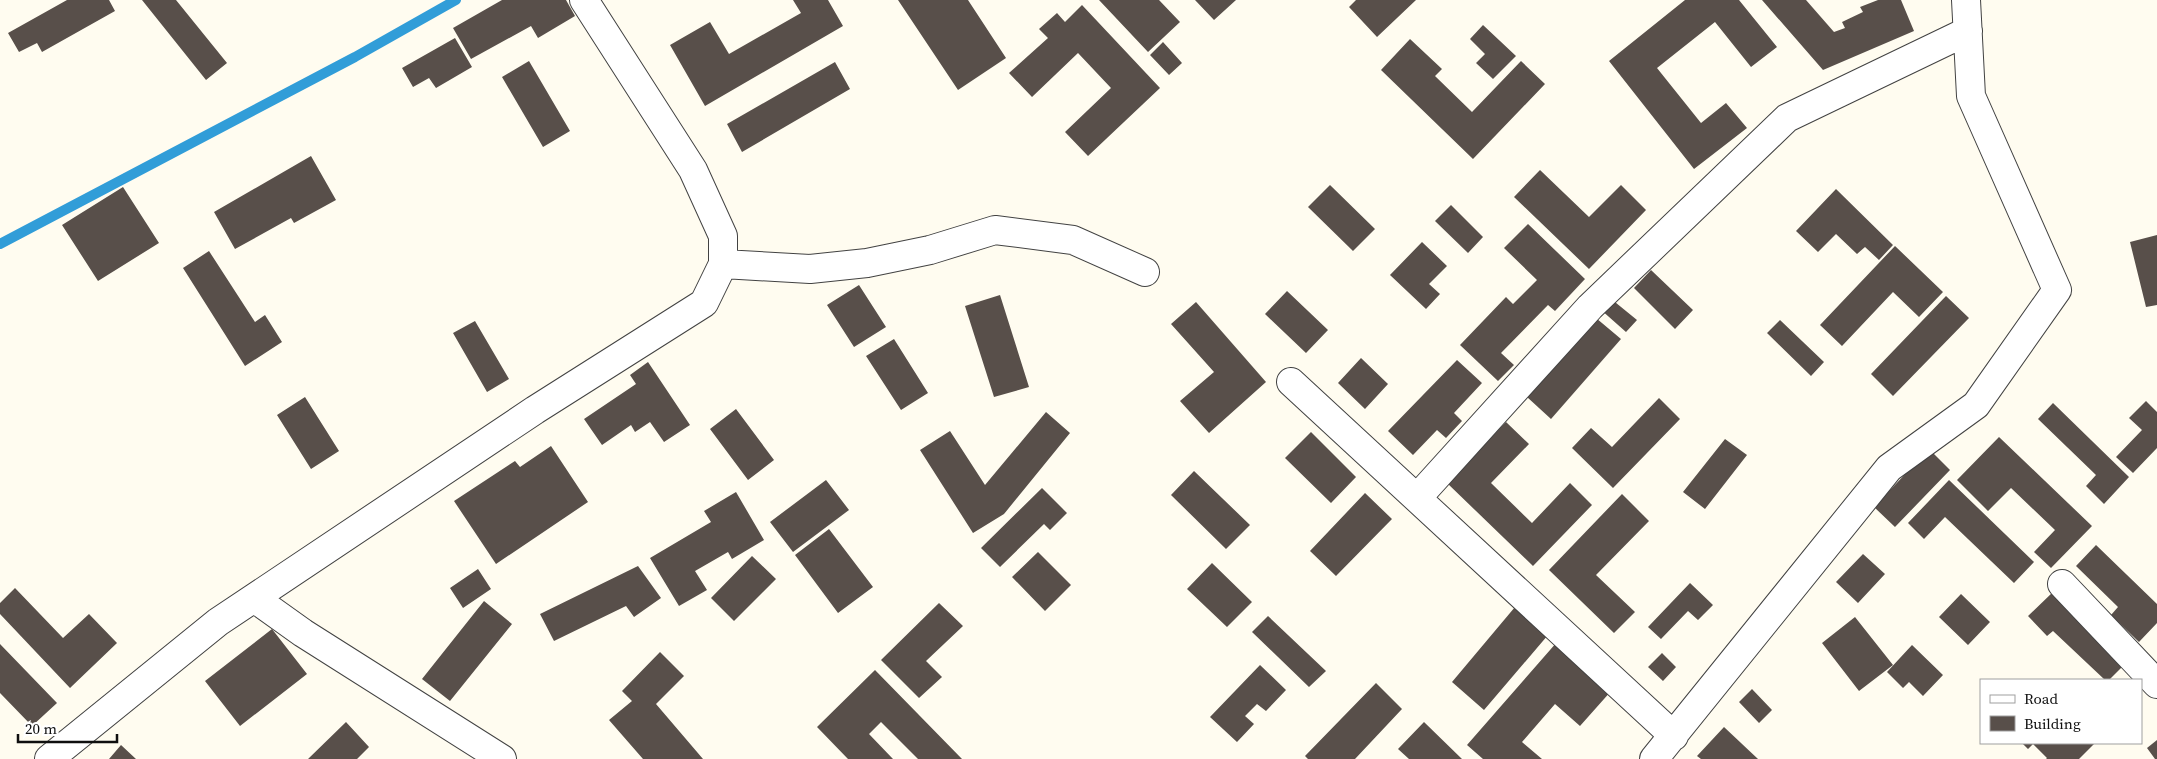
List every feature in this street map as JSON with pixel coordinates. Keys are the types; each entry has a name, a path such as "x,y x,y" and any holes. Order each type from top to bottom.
{"street":[{"path":"49,759 218,622 535,410 704,303 722,264 723,236 693,170 584,0"},
{"path":"1654,759 1889,468 1976,405 2057,290 1971,96 1966,0"},
{"path":"1417,498 1590,307 1788,118 1968,32"},
{"path":"722,264 810,269 867,263 930,250 995,230 1074,240 1145,272"},
{"path":"1291,382 1674,736"},
{"path":"2062,584 2157,684"},
{"path":"254,598 303,633 502,759"}],"building":[{"path":"67,0 109,0 115,11 42,52 37,43 19,52 8,33"},
{"path":"142,0 176,0 227,63 206,80"},
{"path":"502,0 566,0 575,16 538,38 531,26 471,59 453,28"},
{"path":"793,0 828,0 843,26 705,106 670,45 710,22 729,54 801,13"},
{"path":"898,0 968,0 1006,58 958,90"},
{"path":"1099,0 1159,0 1180,22 1148,52"},
{"path":"1195,0 1236,0 1214,20"},
{"path":"1356,0 1416,0 1377,37 1349,7"},
{"path":"1685,0 1739,0 1777,47 1751,67 1715,22 1657,68 1701,123 1726,103 1747,128 1694,169 1609,61"},
{"path":"1762,0 1806,0 1834,32 1845,28 1842,22 1863,12 1860,7 1878,0 1901,0 1914,31 1823,70"},
{"path":"1082,5 1160,88 1088,156 1065,132 1111,88 1078,53 1032,97 1009,73 1048,38 1039,29 1057,13 1065,22"},
{"path":"1483,25 1516,56 1493,79 1476,63 1485,54 1470,39"},
{"path":"455,38 472,67 436,88 429,78 413,87 402,68"},
{"path":"1410,39 1442,69 1435,76 1472,112 1521,61 1545,84 1473,159 1381,70"},
{"path":"1163,42 1182,63 1169,75 1150,55"},
{"path":"529,61 570,131 543,147 502,77"},
{"path":"835,62 850,89 742,152 727,124"},
{"path":"311,156 336,200 294,223 291,218 235,249 214,212"},
{"path":"1540,170 1589,217 1621,185 1646,210 1589,269 1514,197"},
{"path":"1330,185 1375,229 1353,251 1308,207"},
{"path":"123,187 159,243 98,281 62,225"},
{"path":"1836,189 1893,245 1879,260 1865,247 1857,254 1836,234 1818,252 1796,231"},
{"path":"1451,205 1483,237 1468,253 1435,221"},
{"path":"1528,224 1585,279 1555,311 1548,305 1501,353 1514,365 1498,381 1460,345 1506,297 1513,304 1537,280 1504,248"},
{"path":"2157,235 2157,305 2146,307 2130,242"},
{"path":"1422,242 1447,266 1429,284 1440,294 1426,309 1390,275"},
{"path":"1895,246 1943,292 1919,317 1893,292 1842,346 1820,325"},
{"path":"209,251 255,322 265,315 282,342 245,366 183,268"},
{"path":"1651,270 1693,310 1675,329 1634,288"},
{"path":"859,285 886,327 854,347 827,305"},
{"path":"1287,291 1328,330 1306,353 1265,314"},
{"path":"1000,295 1029,387 994,397 965,306"},
{"path":"1946,296 1969,318 1893,396 1871,374"},
{"path":"1610,298 1637,320 1626,332 1600,309"},
{"path":"1196,302 1266,382 1209,433 1180,401 1214,372 1171,324"},
{"path":"1596,318 1621,339 1551,419 1527,397"},
{"path":"1780,320 1824,362 1811,376 1767,333"},
{"path":"475,321 509,379 487,392 453,333"},
{"path":"894,339 928,393 901,410 866,356"},
{"path":"1361,358 1388,384 1365,409 1338,383"},
{"path":"1457,360 1482,383 1454,413 1462,421 1446,438 1437,430 1413,455 1388,431"},
{"path":"648,362 690,425 664,442 650,422 635,432 631,425 602,445 584,419 636,384 630,375"},
{"path":"305,397 339,451 311,469 277,415"},
{"path":"1659,398 1680,419 1613,488 1572,448 1591,428 1612,447"},
{"path":"2146,401 2157,412 2157,448 2133,473 2116,457 2142,430 2129,418"},
{"path":"2053,403 2129,477 2104,504 2086,486 2096,475 2038,419"},
{"path":"736,409 774,460 748,480 710,429"},
{"path":"1046,412 1070,433 1004,514 973,533 920,450 950,431 985,485"},
{"path":"1506,422 1529,444 1491,483 1532,523 1570,483 1592,505 1533,566 1447,483"},
{"path":"1311,432 1356,477 1331,503 1285,458"},
{"path":"1999,437 2092,526 2051,568 2034,552 2055,530 2011,488 1988,511 1957,480"},
{"path":"1725,439 1747,455 1705,509 1683,492"},
{"path":"551,446 588,502 496,564 454,501 515,461 520,467"},
{"path":"1929,449 1950,470 1895,527 1874,507"},
{"path":"1194,471 1250,525 1226,549 1171,495"},
{"path":"826,480 849,510 793,552 770,522"},
{"path":"1949,480 2034,562 2014,583 1945,517 1924,539 1908,523"},
{"path":"1042,488 1067,513 1050,530 1044,524 1000,567 981,548"},
{"path":"736,492 764,540 732,559 728,552 695,571 707,590 679,606 650,558 711,522 704,511"},
{"path":"1365,493 1392,519 1336,576 1310,551"},
{"path":"1622,494 1649,521 1596,575 1635,612 1614,633 1549,570"},
{"path":"829,529 873,587 838,613 795,555"},
{"path":"2096,545 2157,604 2157,623 2139,642 2111,615 2118,607 2076,566"},
{"path":"1038,552 1071,585 1045,611 1012,577"},
{"path":"1863,554 1885,574 1858,603 1836,582"},
{"path":"752,556 776,579 734,621 711,598"},
{"path":"1212,563 1252,602 1227,627 1187,589"},
{"path":"638,566 661,598 634,617 626,606 554,641 540,614"},
{"path":"478,569 491,589 463,608 450,588"},
{"path":"1690,583 1713,605 1698,620 1688,611 1661,639 1648,627"},
{"path":"15,588 63,638 89,614 117,643 70,688 0,614 0,603"},
{"path":"2053,592 2125,664 2110,679 2104,679 2053,631 2047,636 2028,616"},
{"path":"1961,594 1990,622 1968,645 1939,617"},
{"path":"484,601 512,624 450,701 422,679"},
{"path":"939,603 963,626 926,661 942,677 919,698 881,660"},
{"path":"1515,607 1548,635 1484,710 1452,682"},
{"path":"1268,616 1326,671 1309,687 1252,632"},
{"path":"1855,617 1893,665 1859,691 1822,643"},
{"path":"272,629 307,674 240,726 205,681"},
{"path":"1557,642 1612,690 1580,726 1555,704 1522,742 1542,759 1483,759 1467,745"},
{"path":"0,644 57,703 32,726 0,693"},
{"path":"1912,645 1943,675 1923,696 1909,682 1903,688 1887,672"},
{"path":"660,652 684,676 656,704 703,759 643,759 609,720 632,701 622,691"},
{"path":"1662,653 1676,667 1663,681 1648,667"},
{"path":"1260,665 1286,690 1266,711 1257,704 1245,716 1254,724 1237,742 1210,717"},
{"path":"875,670 962,759 918,759 881,722 869,734 893,759 848,759 817,727"},
{"path":"1376,683 1402,709 1355,759 1308,759 1305,756"},
{"path":"1752,689 1772,710 1759,723 1739,702"},
{"path":"346,722 369,747 357,759 308,759"},
{"path":"1424,722 1462,759 1409,759 1398,749"},
{"path":"1724,727 1758,759 1701,759 1697,756"},
{"path":"2157,740 2157,759 2155,759 2147,748"},
{"path":"2023,744 2033,744 2028,749"},
{"path":"2033,744 2094,744 2079,759 2047,758"},
{"path":"121,745 136,759 109,759"}],"waterway":[{"path":"0,244 355,57 456,0"}]}
